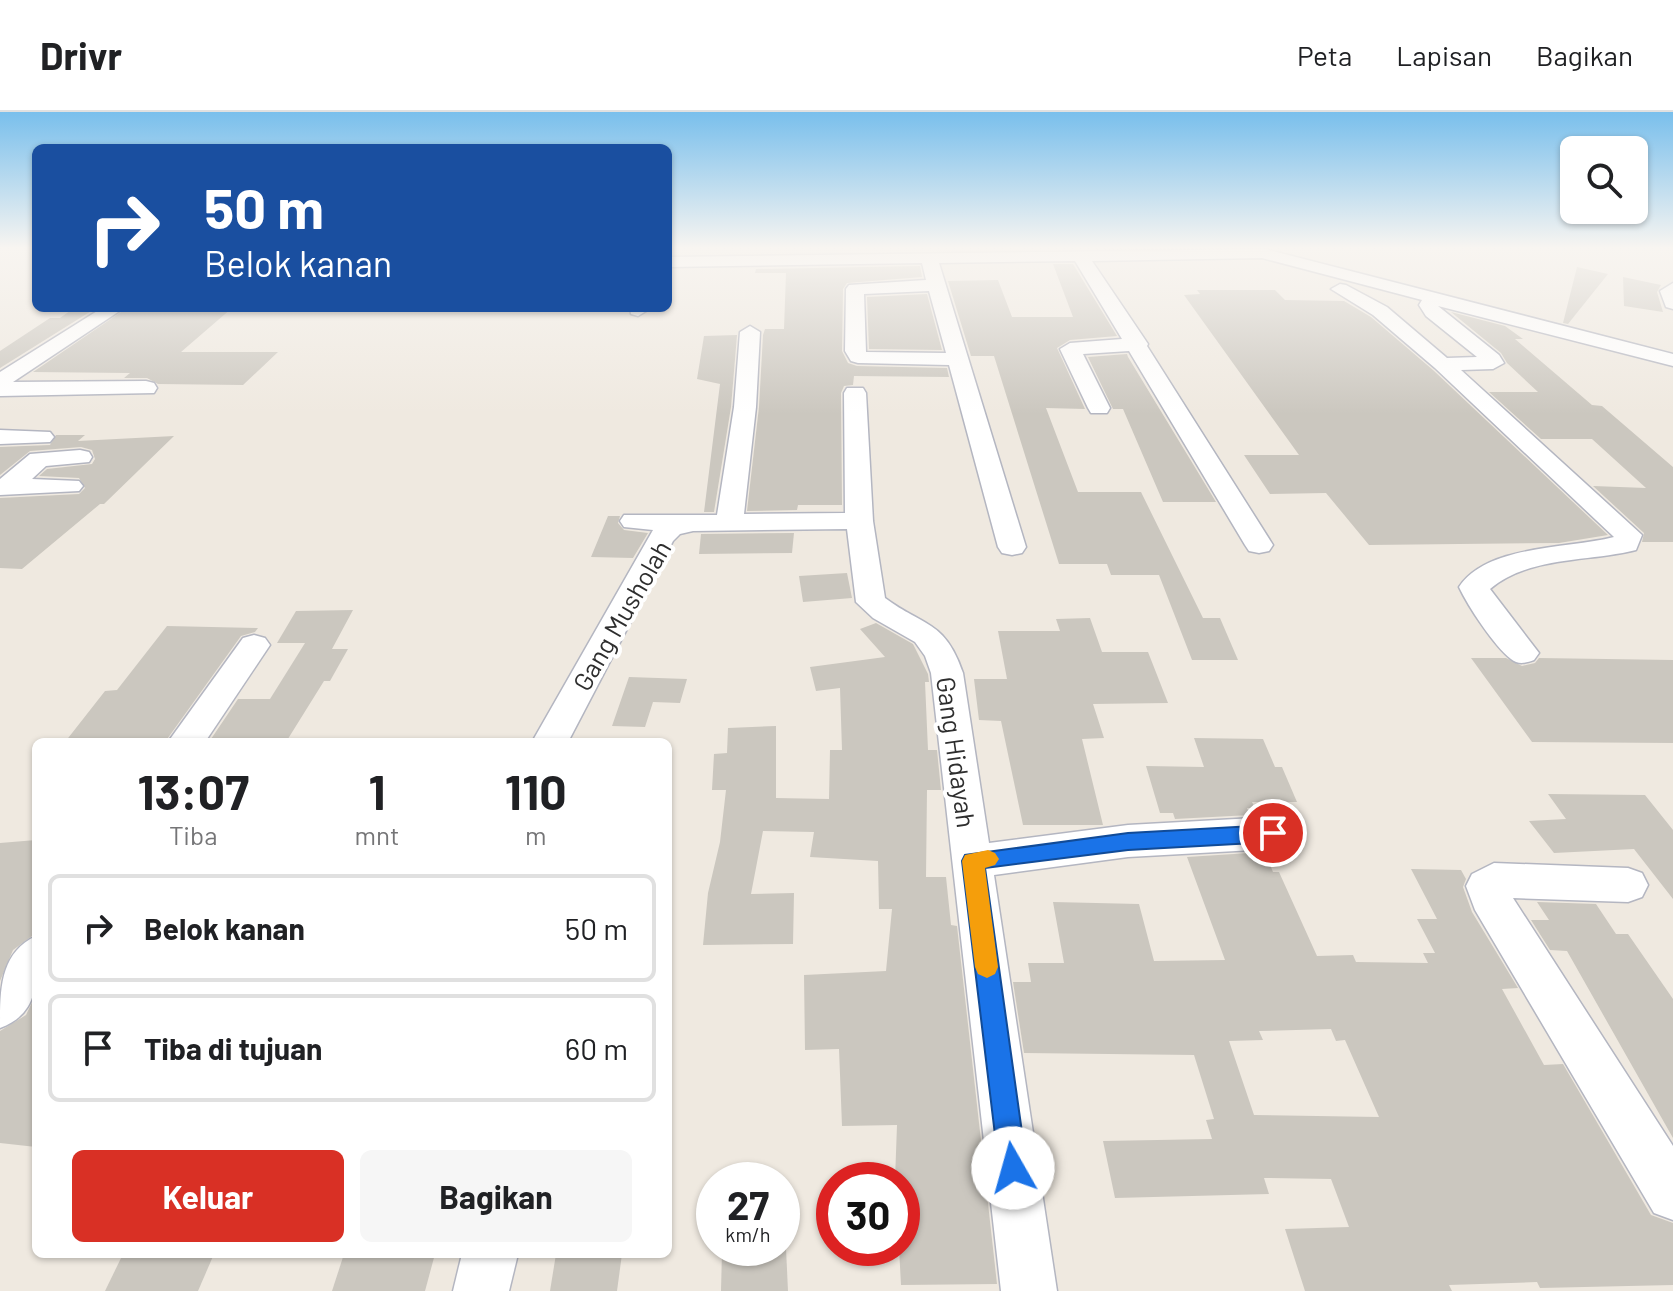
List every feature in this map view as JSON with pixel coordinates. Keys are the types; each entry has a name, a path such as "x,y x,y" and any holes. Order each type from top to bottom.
{"street":[{"path":"855,304 855,351 858,357 958,359"},
{"path":"944,304 1012,547"},
{"path":"1112,304 1259,545"},
{"path":"1367,304 1380,311 1442,364 1628,535 1626,544 1551,557 1484,575 1474,587 1482,603 1523,653"},
{"path":"1430,304 1433,312 1493,363 1442,364"},
{"path":"1458,304 1673,360"},
{"path":"3,379 109,312"},
{"path":"729,522 745,407 750,332"},
{"path":"1099,408 1070,349 1138,344"},
{"path":"3,379 146,388"},
{"name":"Gang Hidayah","path":"855,393 859,521 871,602 924,632 941,650 973,861 1029,1291"},
{"path":"0,437 42,437"},
{"path":"4,486 39,459 80,457"},
{"path":"4,486 70,486"},
{"path":"634,521 693,523"},
{"name":"Gang Musholah","path":"552,738 661,537 671,528 693,523 859,521"},
{"path":"189,738 254,645"},
{"path":"973,861 1128,841 1273,833"},
{"path":"1628,885 1494,880 1487,886 1490,898 1667,1176"},
{"path":"0,1007 32,962"},
{"path":"481,1291 489,1258"}],"building":[{"path":"785,304 843,304 842,351 848,363 857,366 947,368 949,377 854,376 853,385 844,386 841,393 842,505 798,505 797,510 747,511 759,407 763,335 765,329 784,329"},
{"path":"867,304 930,304 942,350 869,349"},
{"path":"955,304 1007,304 1012,317 1073,317 1068,304 1097,304 1117,336 1070,340 1057,348 1085,409 1046,408 1078,492 1141,492 1203,618 1220,618 1238,660 1192,660 1159,575 1111,575 1107,564 1059,564 994,356 971,356"},
{"path":"1190,304 1349,304 1371,317 1433,370 1608,535 1559,543 1369,545 1326,493 1270,494 1244,455 1299,455"},
{"path":"1568,304 1584,304 1568,324 1563,323"},
{"path":"1661,304 1663,312 1624,306"},
{"path":"68,312 90,312 0,368 0,351 50,318 60,318"},
{"path":"121,312 227,312 181,352 278,352 243,385 158,384 147,378 124,378 130,373 33,372"},
{"path":"1451,312 1505,326 1523,339 1515,339 1592,405 1602,406 1673,467 1673,542 1642,542 1644,533 1593,486 1646,488 1592,439 1541,439 1489,392 1538,392 1507,363 1501,353"},
{"path":"737,335 731,407 714,512 704,512 720,384 697,379 704,336"},
{"path":"1127,354 1216,502 1163,502 1123,409 1113,409 1088,357"},
{"path":"56,435 85,435 78,441 174,436 104,504 100,504 22,569 0,568 0,498 79,494 85,488 79,478 39,476 47,469 92,464 95,459 92,450 81,447 30,451 0,475 0,447 50,445"},
{"path":"608,516 620,516 618,523 624,530 648,533 633,558 591,557"},
{"path":"794,533 792,553 699,554 701,534"},
{"path":"847,573 852,598 803,602 799,576"},
{"path":"353,610 332,649 348,649 330,681 324,681 288,738 212,738 238,699 270,699 305,643 277,643 296,611"},
{"path":"1090,618 1102,652 1148,652 1168,703 1093,704 1104,738 1082,739 1103,825 1023,825 1001,721 979,720 974,679 1007,679 998,631 1060,631 1056,619"},
{"path":"876,623 913,644 928,674 929,682 925,682 928,750 937,750 941,790 927,790 926,877 946,877 951,925 957,926 997,1284 901,1285 900,1266 920,1266 920,1162 896,1162 897,1125 842,1126 839,1049 805,1050 804,975 886,971 892,909 879,909 878,861 810,857 814,832 763,831 751,894 794,893 793,944 703,945 708,893 720,842 726,790 712,790 714,754 727,753 728,728 776,726 776,798 829,799 830,750 842,750 840,688 816,691 810,667 885,657 860,629"},
{"path":"167,626 258,628 241,636 168,738 68,738 105,691 117,690"},
{"path":"1471,658 1506,658 1522,666 1535,663 1539,658 1673,660 1673,743 1532,742"},
{"path":"629,677 687,679 680,703 653,702 645,727 612,726"},
{"path":"1194,738 1263,739 1275,767 1282,767 1297,802 1252,802 1255,808 1247,808 1250,815 1175,819 1173,813 1160,813 1146,766 1204,767"},
{"path":"1548,794 1645,795 1673,830 1673,899 1634,849 1554,853 1529,821 1566,819"},
{"path":"32,840 32,936 13,950 0,981 0,843"},
{"path":"1265,852 1273,872 1279,872 1317,956 1353,955 1356,962 1428,963 1423,953 1435,953 1417,919 1437,919 1411,869 1461,870 1466,879 1463,887 1472,912 1518,988 1502,989 1544,1065 1563,1064 1651,1215 1673,1223 1673,1285 1540,1288 1537,1282 1449,1285 1452,1291 1305,1291 1285,1229 1349,1227 1331,1179 1264,1178 1269,1194 1115,1198 1103,1141 1212,1139 1206,1120 1214,1119 1194,1055 1024,1053 1013,982 1031,982 1028,963 1064,963 1053,902 1139,904 1154,961 1225,960 1187,857","holes":["1331,1029 1336,1041 1345,1040 1379,1117 1254,1115 1229,1041 1263,1040 1259,1031"]},
{"path":"1537,902 1596,904 1616,934 1628,934 1673,999 1673,1138 1567,951 1550,950 1531,920 1549,920"},
{"path":"32,1002 32,1147 0,1143 0,1031 26,1015"},
{"path":"121,1258 212,1258 198,1291 105,1291"},
{"path":"343,1258 434,1258 425,1291 332,1291"},
{"path":"555,1258 621,1258 617,1291 550,1291"},
{"path":"722,1266 787,1266 788,1291 721,1291"}],"slow traffic":[{"path":"987,967 973,861 988,859"}],"route":[{"path":"1013,1168 973,861 1128,841 1273,833"}]}
